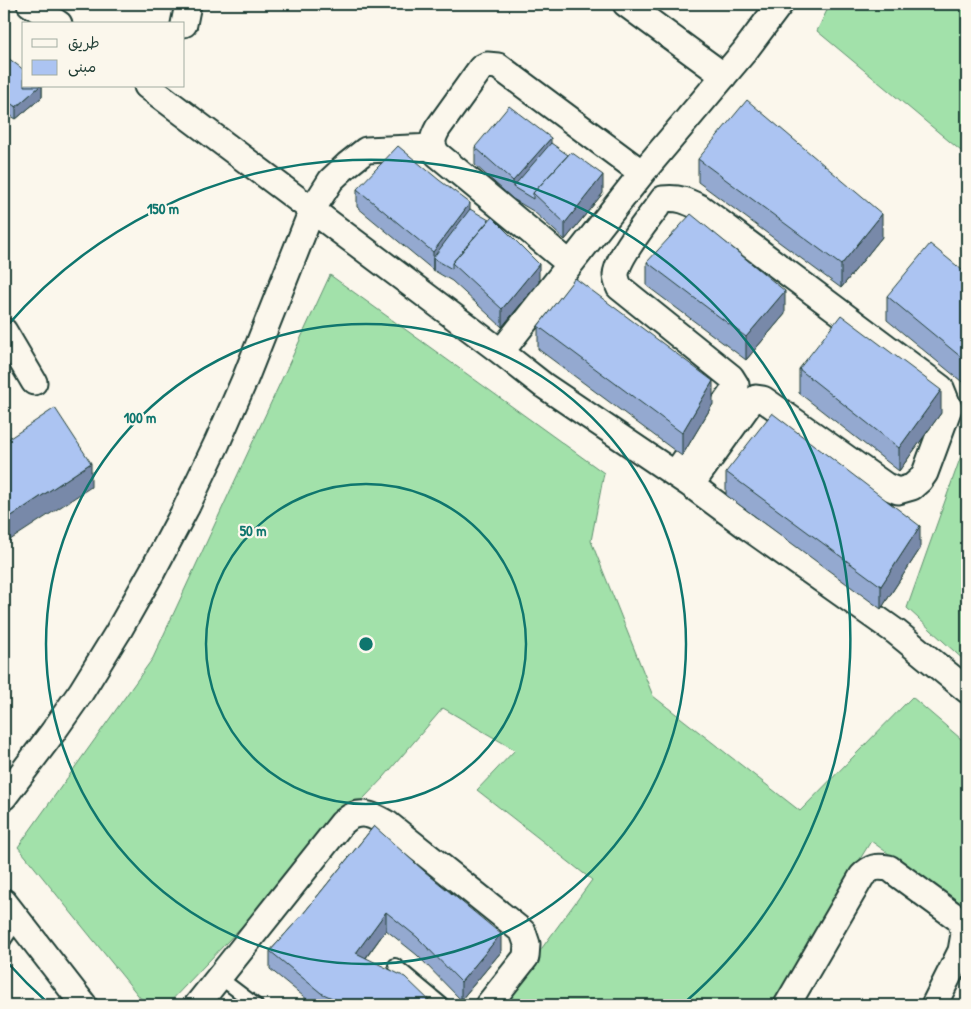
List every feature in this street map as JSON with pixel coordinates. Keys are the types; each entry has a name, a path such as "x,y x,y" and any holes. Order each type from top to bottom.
{"street":[{"path":"30,4 56,22"},
{"path":"184,22 188,4"},
{"path":"501,352 642,173 744,52 780,4"},
{"path":"639,8 724,76"},
{"path":"570,264 437,154 433,147 433,138 438,128 481,68 487,65 498,66 642,173"},
{"path":"153,88 170,94 312,210 543,385 683,479 896,632 967,690"},
{"path":"4,797 81,692 118,632 186,508 245,378 312,210 331,180 366,150 433,147"},
{"path":"674,198 686,200 701,208 941,388 949,408 925,473 912,487 898,491 886,486 763,398 756,398 750,403 683,479 736,384 731,377 619,287 616,276 618,266 626,250 663,199 674,198"},
{"path":"4,331 34,382"},
{"path":"197,1005 342,823 352,816 363,814 388,824 523,932 527,944 526,957 488,1005"},
{"path":"787,1005 862,876 868,870 879,866 889,868 960,920 964,934 961,951 934,1005"},
{"path":"11,911 84,1005"}],"lane":[{"path":"4,941 11,911"},
{"path":"395,965 443,1005"},
{"path":"219,977 256,1005"}],"green space":[{"path":"830,4 967,4 967,156 817,31"},
{"path":"330,275 604,473 591,541 653,696 800,811 912,697 967,744 967,910 871,841 771,1005 500,1005 592,880 477,790 515,750 443,708 384,777 167,1005 146,1005 18,847 153,658"},
{"path":"967,439 967,663 907,608"}],"building":[{"path":"4,55 22,68 22,88 38,88 16,107 4,99"},
{"path":"747,100 882,214 841,265 698,159"},
{"path":"509,106 551,138 513,181 475,147"},
{"path":"551,143 568,155 533,193 533,199 513,187"},
{"path":"398,146 470,203 433,252 357,189"},
{"path":"571,152 603,175 565,223 533,193"},
{"path":"470,209 489,220 452,263 452,269 433,258"},
{"path":"691,214 785,291 746,337 647,262"},
{"path":"492,217 539,264 502,309 452,263"},
{"path":"930,244 967,274 967,362 887,296"},
{"path":"575,278 713,381 682,433 538,326"},
{"path":"841,315 941,390 899,448 799,369"},
{"path":"55,408 91,463 4,521 4,442"},
{"path":"772,413 920,526 881,586 726,472"},
{"path":"374,826 424,871 501,934 461,982 417,937 386,912 356,953 405,977 434,1005 348,1005 321,993 270,951 303,914"}]}
